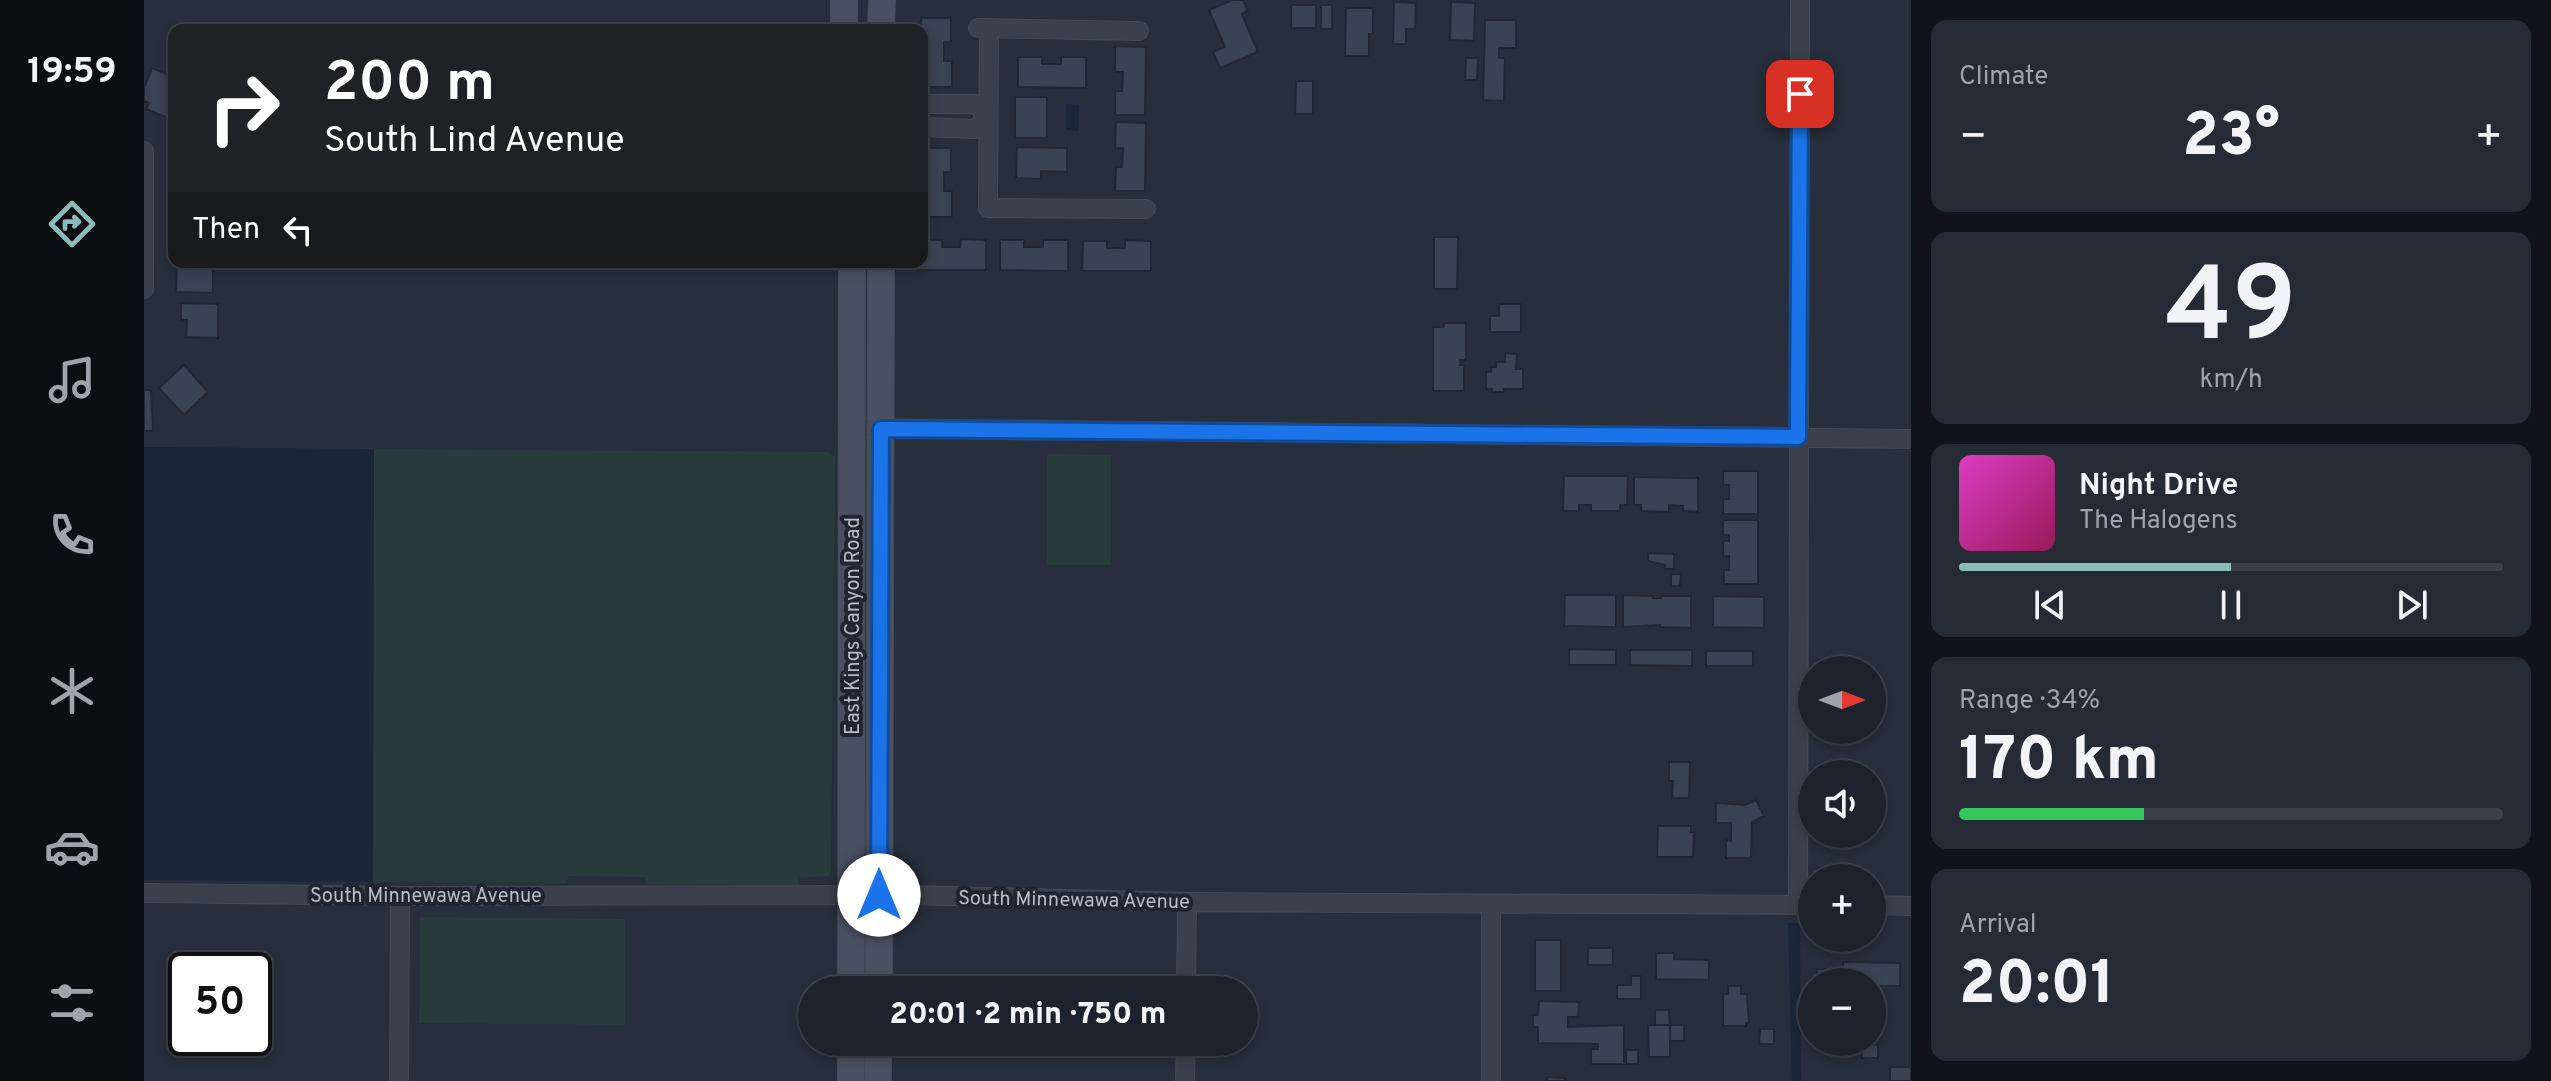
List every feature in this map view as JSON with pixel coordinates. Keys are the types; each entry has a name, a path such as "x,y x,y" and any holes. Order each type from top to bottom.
{"main road":[{"path":"844,0 844,24"},
{"path":"881,24 882,0"},
{"name":"East Kings Canyon Road","path":"851,976 852,268"},
{"name":"East Kings Canyon Road","path":"879,976 881,268"},
{"path":"851,1056 851,1081"},
{"path":"878,1056 878,1081"}],"street":[{"path":"1800,0 1798,437 1804,864"},
{"path":"1139,31 983,28 988,117 988,208 1146,209"},
{"path":"928,104 976,104 988,117"},
{"path":"928,127 975,129 988,117"},
{"path":"144,151 144,289"},
{"path":"853,428 1911,439"},
{"name":"South Minnewawa Avenue","path":"144,893 879,895 1187,902 1798,905"},
{"path":"399,1081 400,896"},
{"path":"1186,976 1187,902"},
{"path":"1491,905 1491,1081"},
{"path":"1886,905 1911,906"},
{"path":"1185,1081 1186,1056"}],"shaded area":[{"path":"374,449 828,452 835,457 831,871 828,876 799,878 799,885 645,884 645,877 568,876 567,883 373,882"},
{"path":"1047,454 1111,455 1111,565 1047,565"},
{"path":"420,917 625,919 625,1025 419,1023"}],"water":[{"path":"1066,104 1079,105 1079,131 1066,130"},
{"path":"144,447 374,449 373,882 144,880"},
{"path":"1788,923 1798,923 1798,1056 1801,1056 1801,1081 1792,1081"}],"building":[{"path":"1232,0 1243,0 1248,11 1242,14 1258,52 1220,68 1213,52 1225,47 1209,10"},
{"path":"1394,2 1416,3 1415,29 1406,29 1406,44 1393,44"},
{"path":"1451,2 1475,3 1474,41 1450,40"},
{"path":"1291,5 1316,5 1316,28 1291,28"},
{"path":"1321,5 1332,5 1332,29 1321,29"},
{"path":"1346,8 1373,8 1369,56 1345,56"},
{"path":"921,18 951,18 951,42 944,42 944,61 952,61 952,87 928,87 928,24 921,24"},
{"path":"1485,20 1516,20 1516,48 1499,48 1499,58 1505,58 1504,101 1483,100"},
{"path":"1115,46 1146,47 1145,115 1115,115 1115,91 1122,91 1123,72 1115,72"},
{"path":"1018,57 1042,57 1042,64 1061,64 1061,57 1086,57 1086,88 1018,87"},
{"path":"1466,58 1478,58 1477,80 1465,80"},
{"path":"152,68 168,75 168,118 146,109 149,103 144,101 144,88"},
{"path":"1296,81 1313,81 1313,114 1295,114"},
{"path":"1015,97 1047,97 1047,138 1015,138"},
{"path":"1116,122 1146,123 1145,191 1115,191 1116,167 1122,167 1123,148 1115,148"},
{"path":"1017,147 1067,148 1067,172 1041,171 1041,179 1016,178"},
{"path":"928,148 951,148 951,172 944,172 944,191 952,191 952,217 928,217"},
{"path":"1434,237 1458,237 1457,289 1434,289"},
{"path":"961,239 986,240 986,270 917,270 928,268 928,240 942,240 942,247 960,247"},
{"path":"1000,240 1024,240 1024,247 1043,247 1043,240 1068,240 1068,271 1000,270"},
{"path":"1125,240 1151,241 1151,271 1082,271 1083,241 1107,241 1107,248 1125,248"},
{"path":"177,268 213,268 213,293 176,292"},
{"path":"181,303 218,304 218,338 186,337 187,320 181,320"},
{"path":"1499,304 1521,304 1521,332 1490,332 1490,316 1499,316"},
{"path":"1444,323 1466,323 1466,360 1460,360 1460,365 1464,365 1464,391 1433,391 1433,327 1444,327"},
{"path":"1505,353 1517,354 1516,369 1523,369 1523,389 1492,392 1492,389 1486,389 1486,372 1496,367 1496,362 1505,362"},
{"path":"184,365 208,392 184,415 159,388"},
{"path":"144,390 151,390 153,431 144,431"},
{"path":"1723,471 1758,471 1758,514 1723,514 1723,499 1729,499 1729,485 1723,485"},
{"path":"1564,476 1628,476 1627,505 1620,505 1620,511 1591,511 1591,505 1579,505 1579,511 1563,511"},
{"path":"1634,477 1698,478 1698,512 1683,511 1683,506 1669,505 1669,512 1641,511 1641,505 1634,505"},
{"path":"1723,520 1758,520 1758,584 1724,584 1724,570 1729,570 1729,556 1723,556 1723,541 1729,541 1729,535 1723,535"},
{"path":"1648,553 1674,554 1674,569 1665,569 1665,565 1648,561"},
{"path":"1671,574 1681,574 1680,586 1671,586"},
{"path":"1565,595 1616,595 1616,627 1564,626"},
{"path":"1623,595 1653,598 1691,596 1691,628 1660,625 1623,627"},
{"path":"1713,596 1764,597 1764,628 1713,627"},
{"path":"1569,649 1616,650 1616,665 1569,665"},
{"path":"1630,650 1692,650 1692,666 1630,665"},
{"path":"1706,651 1753,651 1753,666 1706,666"},
{"path":"1669,762 1690,762 1689,798 1672,798 1673,781 1669,781"},
{"path":"1756,800 1764,816 1752,822 1751,858 1726,858 1726,840 1731,841 1731,823 1716,823 1716,803 1745,805"},
{"path":"1658,826 1691,826 1691,832 1694,832 1693,857 1657,857"},
{"path":"1535,940 1561,940 1561,991 1535,991"},
{"path":"1588,948 1613,948 1613,965 1588,965"},
{"path":"1656,953 1674,953 1674,959 1709,960 1709,980 1656,979"},
{"path":"1843,962 1900,963 1900,986 1886,986 1886,968 1843,968"},
{"path":"1631,976 1641,976 1641,999 1617,999 1617,985 1631,985"},
{"path":"1728,986 1741,986 1741,994 1747,994 1749,1023 1746,1026 1723,1026 1723,994 1728,994"},
{"path":"1539,1001 1579,1002 1578,1017 1568,1017 1568,1027 1624,1025 1624,1064 1591,1064 1591,1049 1598,1049 1598,1044 1538,1043 1538,1027 1533,1027 1533,1015 1538,1015"},
{"path":"1655,1010 1669,1010 1670,1025 1655,1025"},
{"path":"1648,1025 1670,1025 1670,1057 1649,1057"},
{"path":"1670,1025 1684,1025 1684,1041 1670,1041"},
{"path":"1760,1029 1774,1029 1774,1044 1759,1044"},
{"path":"1626,1050 1638,1050 1638,1064 1626,1064"},
{"path":"1890,1067 1911,1067 1911,1081 1890,1081"},
{"path":"1547,1077 1565,1078 1565,1081 1547,1081"}],"route":[{"path":"879,895 881,429 1798,437 1800,94"}]}
